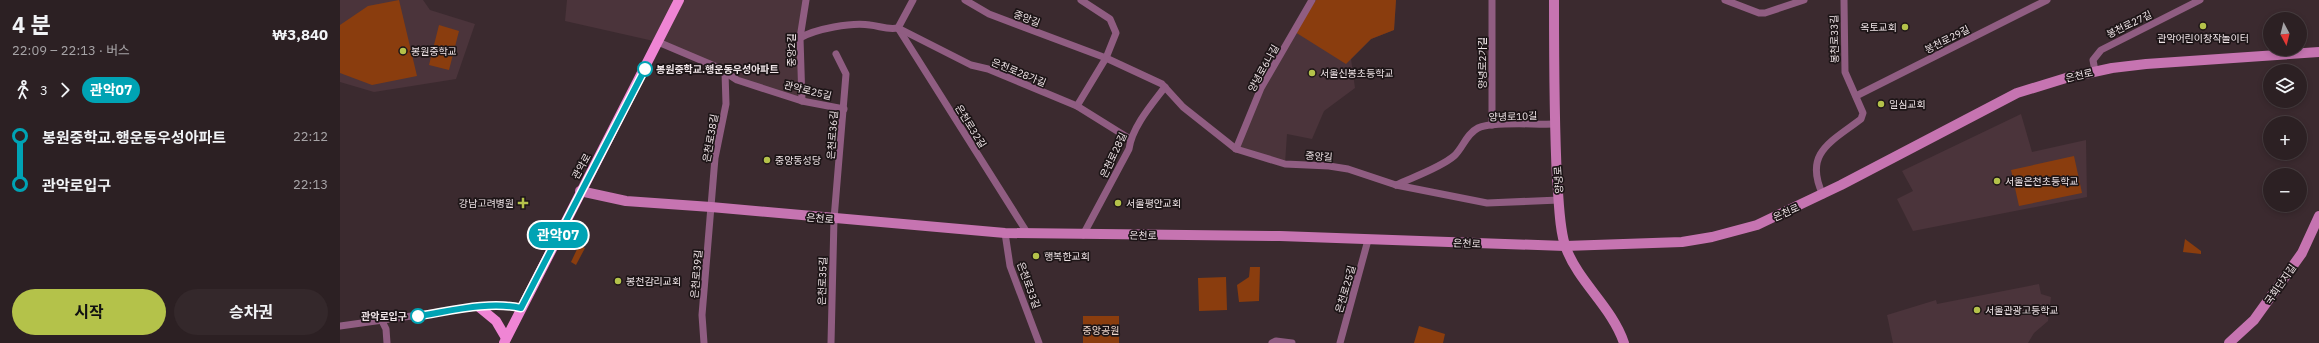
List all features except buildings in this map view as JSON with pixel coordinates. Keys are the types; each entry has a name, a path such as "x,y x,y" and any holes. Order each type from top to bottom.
{"main road":[{"name":"관악로","path":"505,340 580,191 680,0"},
{"name":"양녕로","path":"1554,0 1554,124 1559,200 1565,246 1573,264 1618,327 1624,343"},
{"name":"은천로","path":"580,191 626,201 711,207 834,220 1005,233 1280,236 1565,246 1682,242 1712,237 1757,224 1822,195 2017,93 2095,71 2146,64 2319,52"},
{"name":"국회단지길","path":"2229,343 2254,320 2302,252 2319,216"},
{"path":"479,307 496,321 505,340"}],"street":[{"name":"중앙2길","path":"802,100 800,38 806,0"},
{"path":"898,28 913,0"},
{"name":"중앙길","path":"965,0 989,14 1106,58 1165,87 1183,107 1236,149 1285,164 1329,166 1348,169 1396,185 1487,203 1559,200"},
{"path":"1077,106 1106,58 1115,38 1114,24 1110,19 1081,0"},
{"name":"양녕로6나길","path":"1236,149 1262,88 1312,0"},
{"name":"양녕로2가길","path":"1492,0 1492,125"},
{"path":"1725,0 1759,13 1765,13 1804,0"},
{"name":"봉천로33길","path":"1822,195 1816,177 1816,161 1828,144 1862,118 1862,108 1845,72 1844,0"},
{"name":"봉천로29길","path":"1856,96 2047,0"},
{"name":"봉천로27길","path":"2095,71 2093,60 2094,56 2108,45 2200,0"},
{"name":"은천로28가길","path":"800,38 807,34 852,25 870,25 890,30 898,28 971,65 988,69 1077,106 1130,139"},
{"name":"은천로32길","path":"898,28 1028,234"},
{"name":"관악로25길","path":"658,42 717,67 737,80 802,100 844,109"},
{"name":"은천로36길","path":"834,220 846,74 836,54"},
{"name":"은천로38길","path":"711,207 715,158 726,104 725,72"},
{"name":"은천로28길","path":"1084,235 1129,148 1130,139 1153,102 1165,87"},
{"name":"양녕로10길","path":"1396,185 1449,159 1458,152 1472,132 1479,127 1492,125 1554,124"},
{"name":"은천로39길","path":"704,343 702,315 711,207"},
{"name":"은천로35길","path":"831,343 834,220"},
{"name":"은천로33길","path":"1005,233 1010,266 1039,343"},
{"name":"은천로25길","path":"1340,343 1368,240"},
{"path":"340,326 479,307 505,305 521,308"},
{"path":"382,321 386,329 387,343"},
{"path":"1272,343 1276,341 1292,343"}],"shaded area":[{"name":"봉원중학교","path":"340,0 423,0 430,10 475,24 456,79 374,92 340,82"},
{"path":"567,0 806,0 800,38 802,101 758,87 658,42 565,21"},
{"name":"서울신봉초등학교","path":"1316,0 1396,0 1394,30 1371,39 1351,59 1355,88 1324,111 1312,139 1287,134 1285,164 1236,149 1261,88"},
{"name":"서울은천초등학교","path":"2021,114 2032,152 2086,140 2087,197 1913,231 1897,199 1913,191 1902,171"},
{"name":"서울관광고등학교","path":"2039,284 2041,294 2051,297 2048,321 2034,333 2028,343 1893,343 1887,315 1936,300 1937,304"}],"green space":[{"path":"399,0 417,76 372,85 340,73 340,25 368,6"},
{"path":"1316,0 1396,0 1394,30 1371,39 1346,64 1295,32"},
{"path":"439,25 459,31 449,70 429,65"},
{"path":"2074,156 2082,193 2019,206 2011,170"},
{"path":"2185,239 2201,251 2201,254 2183,252"},
{"path":"579,245 585,248 576,265 571,262"},
{"path":"1250,267 1260,267 1259,301 1239,302 1237,285 1249,277"},
{"path":"1226,277 1227,310 1199,311 1198,278"},
{"name":"중앙공원","path":"1083,316 1119,316 1119,343 1083,343"},
{"path":"1419,326 1445,334 1443,343 1414,343"}],"bus line":[{"name":"관악07","path":"418,316 490,305 505,305 521,308 580,191 645,69"}],"place":[{"name":"관악어린이창작놀이터","path":"2203,26"},
{"name":"옥토교회","path":"1905,27"},
{"name":"봉원중학교","path":"403,51"},
{"name":"봉원중학교.행운동우성아파트","path":"645,69"},
{"name":"서울신봉초등학교","path":"1312,73"},
{"name":"일심교회","path":"1881,104"},
{"name":"중앙동성당","path":"767,160"},
{"name":"서울은천초등학교","path":"1997,181"},
{"name":"강남고려병원","path":"523,203"},
{"name":"서울평안교회","path":"1118,203"},
{"name":"행복한교회","path":"1036,256"},
{"name":"봉천감리교회","path":"618,281"},
{"name":"서울관광고등학교","path":"1977,310"},
{"name":"관악로입구","path":"418,316"}]}
